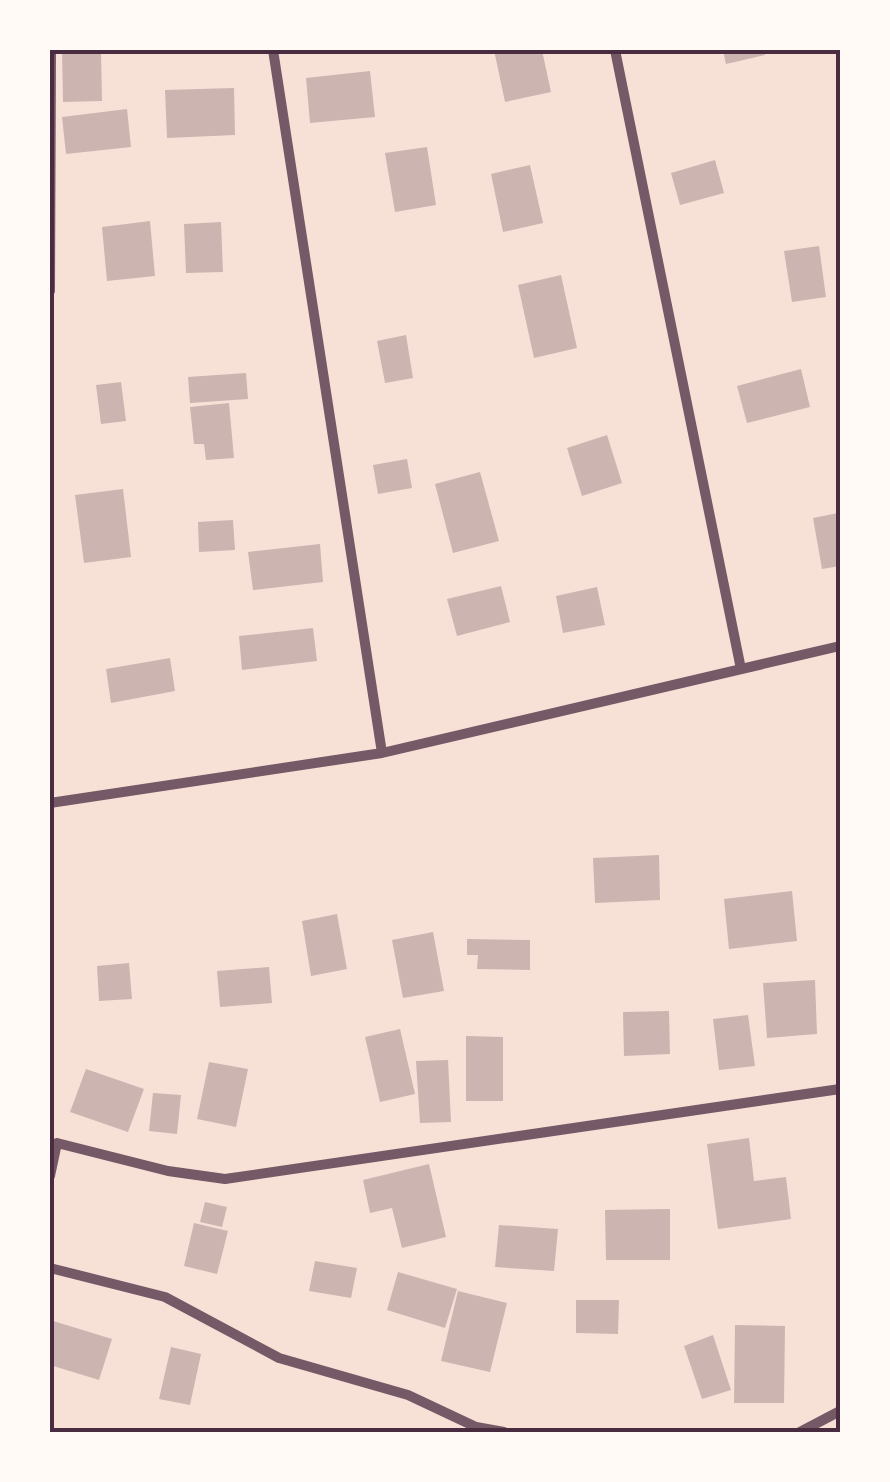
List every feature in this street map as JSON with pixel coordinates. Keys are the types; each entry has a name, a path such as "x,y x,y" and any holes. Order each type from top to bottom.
{"street":[{"path":"50,291 51,50"},
{"path":"273,50 382,754"},
{"path":"615,50 741,669"},
{"path":"50,803 382,754 840,646"},
{"path":"50,1176 56,1143 168,1171 225,1179 840,1090"},
{"path":"50,1268 165,1297 279,1358 408,1396 476,1429 504,1432"},
{"path":"800,1432 840,1411"}],"building":[{"path":"62,50 101,50 102,101 63,102"},
{"path":"494,50 542,50 551,92 505,102"},
{"path":"723,50 764,50 765,55 726,64"},
{"path":"370,71 375,117 310,123 306,78"},
{"path":"234,88 235,135 167,138 165,90"},
{"path":"127,109 131,147 66,154 62,117"},
{"path":"427,147 436,205 395,212 385,153"},
{"path":"715,160 724,193 680,205 671,173"},
{"path":"530,165 543,223 503,232 491,174"},
{"path":"150,221 155,276 107,281 102,227"},
{"path":"221,222 223,272 186,273 184,224"},
{"path":"819,246 826,297 792,302 784,251"},
{"path":"561,275 577,348 534,358 518,285"},
{"path":"406,335 413,378 385,383 377,341"},
{"path":"801,369 810,407 747,423 737,386"},
{"path":"246,373 248,399 190,403 188,377"},
{"path":"121,382 126,421 101,424 96,385"},
{"path":"229,403 234,458 206,460 204,444 194,444 190,407"},
{"path":"607,435 622,483 582,496 567,448"},
{"path":"407,459 412,488 378,494 373,465"},
{"path":"480,472 499,541 453,553 435,484"},
{"path":"123,489 131,557 84,563 75,495"},
{"path":"838,513 840,566 822,569 813,518"},
{"path":"233,520 235,550 199,552 198,522"},
{"path":"320,544 323,582 253,590 248,552"},
{"path":"501,586 510,622 457,636 447,599"},
{"path":"597,587 605,625 563,633 556,596"},
{"path":"313,628 317,661 242,670 239,636"},
{"path":"170,658 175,691 111,703 106,669"},
{"path":"659,855 660,900 595,903 593,858"},
{"path":"792,891 797,941 729,949 724,899"},
{"path":"337,914 347,969 311,976 302,921"},
{"path":"433,932 444,991 403,998 392,940"},
{"path":"467,939 530,940 530,970 477,969 478,955 467,955"},
{"path":"129,963 132,999 99,1001 97,966"},
{"path":"269,967 272,1003 220,1007 217,971"},
{"path":"815,980 817,1034 767,1038 763,983"},
{"path":"669,1011 670,1054 624,1056 623,1012"},
{"path":"748,1015 755,1066 719,1070 713,1019"},
{"path":"400,1029 415,1094 380,1102 365,1037"},
{"path":"466,1036 503,1037 503,1101 466,1101"},
{"path":"448,1060 451,1122 420,1123 416,1061"},
{"path":"209,1062 248,1069 236,1127 197,1119"},
{"path":"86,1069 144,1089 128,1132 70,1112"},
{"path":"153,1093 181,1095 177,1134 149,1131"},
{"path":"749,1138 754,1181 786,1177 791,1219 718,1229 707,1144"},
{"path":"429,1164 446,1237 402,1248 392,1208 370,1213 363,1180"},
{"path":"205,1202 227,1207 222,1227 200,1222"},
{"path":"670,1209 670,1260 606,1260 605,1210"},
{"path":"194,1223 228,1231 217,1274 184,1266"},
{"path":"499,1225 558,1229 554,1271 495,1267"},
{"path":"315,1261 357,1268 351,1298 309,1291"},
{"path":"398,1272 457,1289 445,1328 387,1310"},
{"path":"458,1291 507,1303 490,1372 441,1361"},
{"path":"576,1300 619,1300 618,1334 576,1333"},
{"path":"50,1320 112,1339 99,1380 50,1365"},
{"path":"735,1325 785,1326 784,1403 734,1403"},
{"path":"713,1335 731,1390 702,1399 684,1346"},
{"path":"171,1347 201,1354 190,1405 159,1399"}]}
